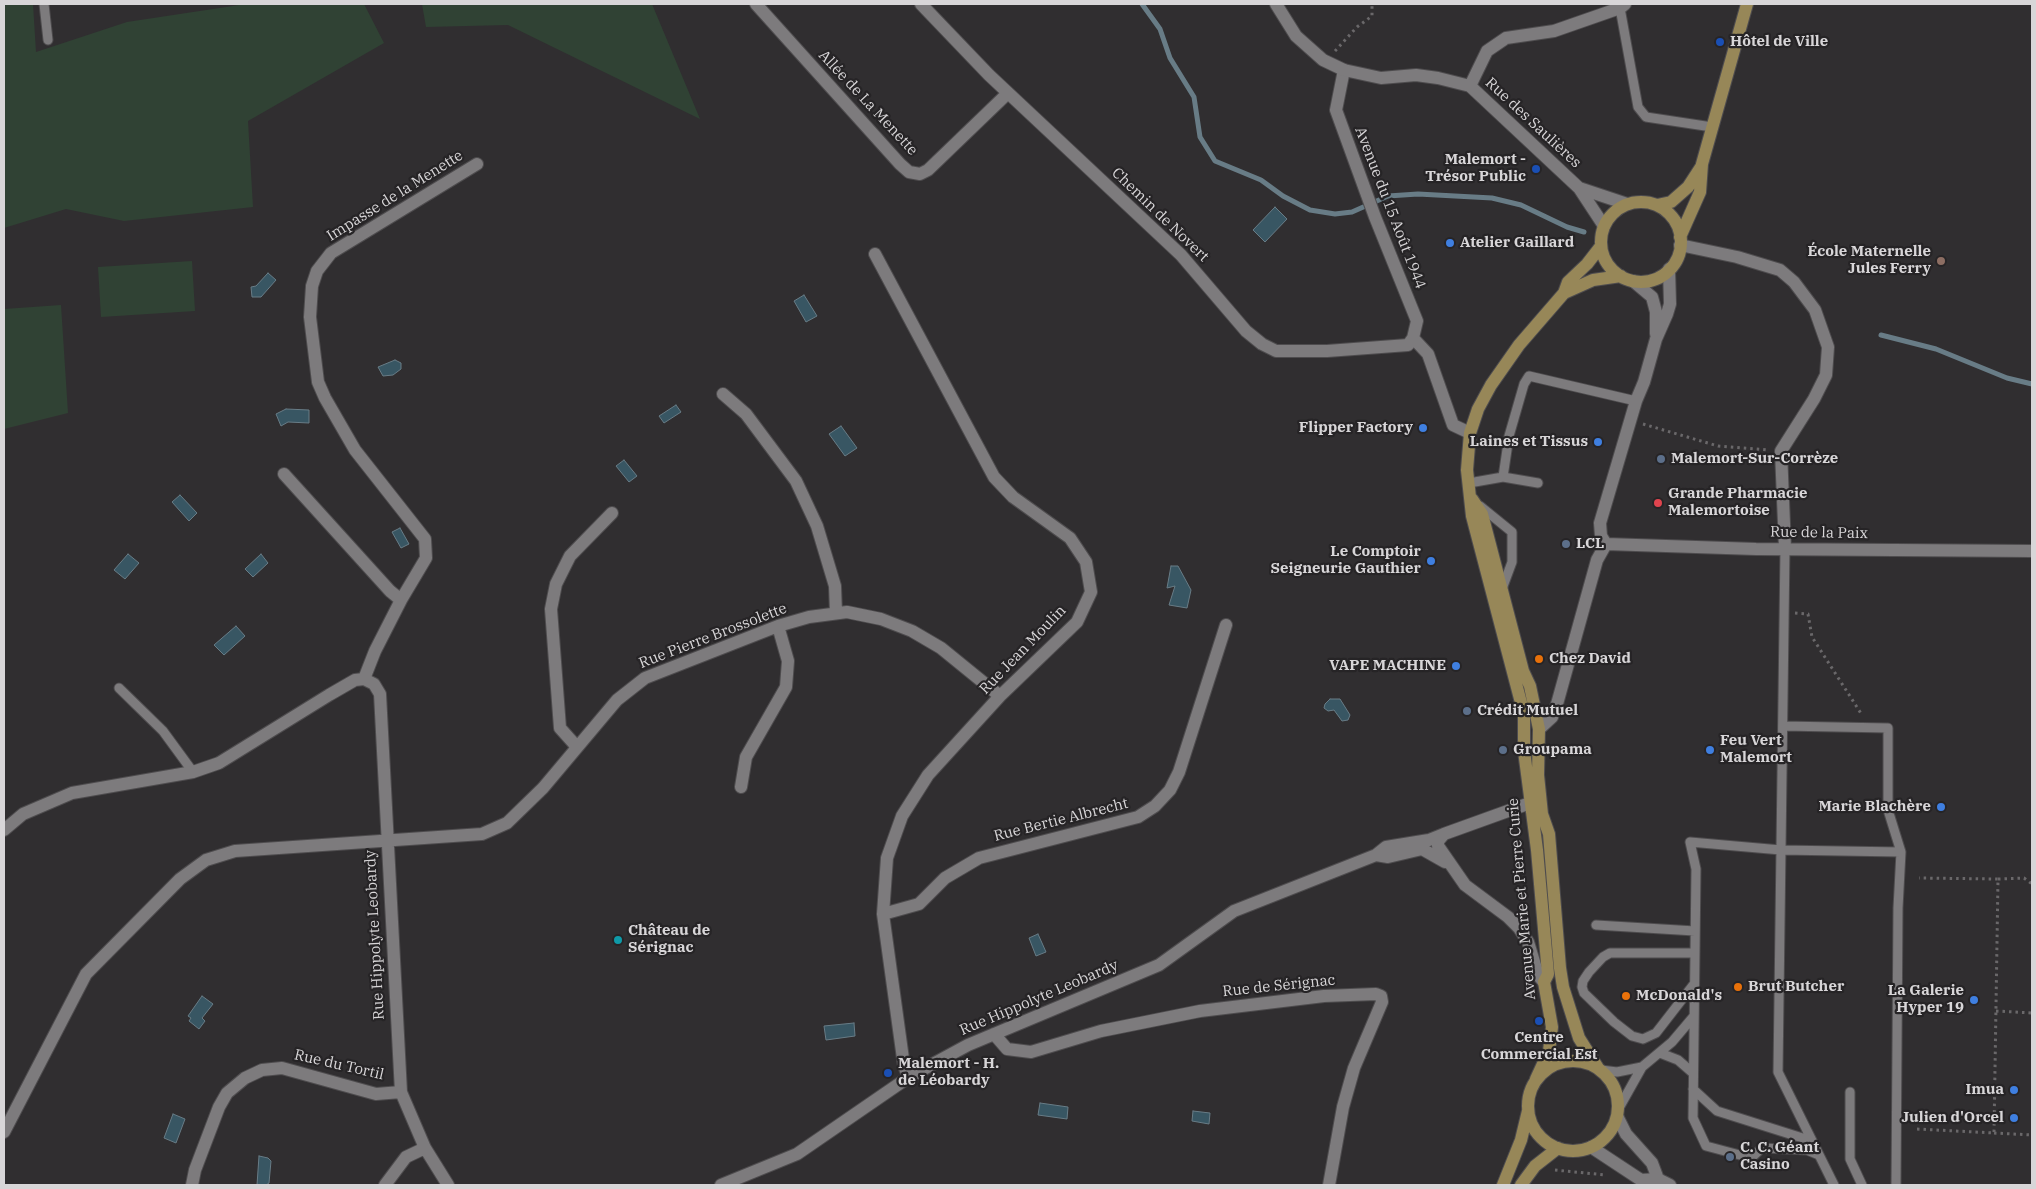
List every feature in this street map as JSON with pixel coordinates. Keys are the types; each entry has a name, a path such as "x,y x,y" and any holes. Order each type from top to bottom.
{"main road":[{"path":"1702,164 1688,187 1671,202 1657,205 1637,202 1628,204 1610,216 1604,226 1601,246 1604,258 1611,268 1621,276 1633,281 1646,281 1659,277 1669,269 1678,254 1680,241 1700,192 1702,164 1747,4"},
{"path":"1657,205 1673,218 1680,241"},
{"path":"1529,712 1472,516 1472,499 1467,470 1470,433 1478,408 1503,367 1539,320 1564,293 1568,282 1587,264 1601,246"},
{"path":"1564,293 1593,280 1621,276"},
{"path":"1472,499 1482,514 1523,671 1530,686 1529,712"},
{"name":"Avenue Marie et Pierre Curie","path":"1529,712 1539,729 1537,759 1542,814 1549,834 1560,968 1573,1024 1579,1038 1599,1069"},
{"name":"Avenue Marie et Pierre Curie","path":"1529,712 1524,751 1537,850 1548,974 1544,982 1552,1027 1549,1051 1536,1079"},
{"path":"1503,1185 1521,1140 1530,1093 1536,1079 1547,1068 1561,1062 1574,1060 1599,1069 1614,1087 1620,1100 1619,1113 1609,1134 1591,1147 1572,1151 1558,1148 1546,1142 1537,1133 1531,1122 1528,1109"},
{"path":"1521,1185 1535,1166 1558,1148"}],"street":[{"name":"Allée de La Menette","path":"756,4 909,172 920,174 928,170 1008,93"},
{"name":"Chemin de Novert","path":"921,4 1008,93 1181,255 1246,331 1262,344 1276,351 1327,351 1408,344 1413,338"},
{"path":"1276,4 1296,36 1323,60 1344,70"},
{"path":"1470,86 1487,51 1506,38 1554,31 1623,6"},
{"name":"Rue des Saulières","path":"1344,70 1381,78 1416,75 1470,86 1579,188 1604,226"},
{"name":"Avenue du 15 Août 1944","path":"1344,70 1336,110 1366,194 1416,321 1413,338"},
{"name":"Impasse de la Menette","path":"364,679 375,651 401,600 426,558 425,539 355,450 325,398 318,382 310,318 312,286 317,271 332,253 478,164"},
{"name":"Rue des Saulières","path":"1579,188 1628,204"},
{"path":"1680,241 1780,270 1794,282 1815,310 1828,348 1826,375 1781,451 1785,548"},
{"name":"Rue Jean Moulin","path":"875,254 994,477 1013,497 1070,538 1086,562 1091,592 1077,622 1000,696 928,774 902,816 887,858 883,914 904,1066 910,1077"},
{"path":"1539,729 1552,717 1557,704 1597,560 1606,544 1602,536 1600,523 1636,401 1644,382 1656,339 1670,304 1669,269"},
{"path":"1633,281 1652,297 1656,312 1656,339"},
{"path":"1413,338 1428,354 1454,425 1470,433"},
{"path":"723,394 746,414 796,481 817,526 835,586 836,613"},
{"path":"284,474 401,600"},
{"path":"577,747 560,728 551,609 556,584 570,556 612,513"},
{"name":"Rue de la Paix","path":"1606,544 2032,551"},
{"name":"Rue Pierre Brossolette","path":"4,1132 86,974 180,880 206,860 235,850 482,834 508,822 543,788 617,700 645,678 778,626 809,616 848,612 882,619 912,631 941,648 1000,696"},
{"name":"Rue Bertie Albrecht","path":"883,914 919,904 945,878 979,858 1138,817 1155,806 1170,790 1179,772 1226,625"},
{"path":"741,787 746,757 786,687 788,661 778,626"},
{"path":"4,830 23,814 72,793 193,772 219,763 329,695 355,680 364,679"},
{"name":"Rue Hippolyte Leobardy","path":"364,679 374,684 380,694 386,841 401,1092 425,1148 448,1185"},
{"name":"Rue Hippolyte Leobardy","path":"721,1185 797,1154 910,1077 968,1045 1159,965 1234,911 1376,856 1386,847 1429,840 1530,803"},
{"name":"Rue Hippolyte Leobardy","path":"1444,834 1438,841 1438,846 1449,864 1476,895 1508,917 1519,928 1528,942 1538,975 1544,982"},
{"name":"Rue Hippolyte Leobardy","path":"1376,856 1388,857 1405,851 1422,849 1449,864"},
{"name":"Rue de Sérignac","path":"994,1034 1007,1049 1031,1052 1101,1030 1190,1013 1324,996 1376,994 1381,996 1382,1002 1352,1076 1343,1107 1329,1185"},
{"name":"Rue du Tortil","path":"192,1185 195,1170 227,1093 245,1078 262,1070 282,1068 376,1094 401,1092"},
{"path":"1619,1113 1626,1134 1652,1163 1658,1179"},
{"path":"1591,1147 1640,1180 1658,1179 1670,1185"},
{"path":"385,1185 406,1157 425,1148"}],"lane":[{"path":"44,4 48,40"},
{"path":"1623,6 1638,107 1646,117 1712,127"},
{"path":"1502,477 1509,436 1524,384 1529,376 1636,401"},
{"path":"1469,483 1502,477 1538,483"},
{"path":"1472,499 1512,532 1512,562 1502,589"},
{"path":"1785,548 1778,1072 1834,1185"},
{"path":"119,688 163,731 193,772"},
{"path":"1783,726 1888,728 1888,810 1901,852 1898,908 1896,1185"},
{"path":"1819,1156 1807,1150 1762,1148 1751,1158 1706,1146 1693,1118 1696,869 1690,842 1781,850 1901,852"},
{"path":"1596,925 1695,931"},
{"path":"1694,984 1656,1033 1643,1039 1632,1036 1614,1022 1584,993 1582,987 1583,981 1589,972 1603,957 1610,953 1695,953"},
{"path":"1599,1069 1617,1072 1642,1067 1660,1054 1694,1016"},
{"path":"1660,1054 1678,1060 1693,1073"},
{"path":"1619,1113 1642,1067"},
{"path":"1693,1090 1716,1111 1812,1141"},
{"path":"1850,1092 1850,1158 1862,1185"}],"path":[{"path":"1323,60 1337,50 1357,27 1372,16 1372,4"},
{"path":"1630,420 1718,446 1781,451"},
{"path":"1784,609 1788,613 1808,614 1812,637 1844,690 1872,728"},
{"path":"1920,878 2024,878 2032,884"},
{"path":"1994,1133 1998,879"},
{"path":"1996,1011 2032,1013"},
{"path":"1917,1129 2032,1135"},
{"path":"1549,1174 1555,1169 1610,1176"}],"green space":[{"path":"4,4 33,4 36,52 127,22 246,4 364,4 384,43 248,121 253,207 124,221 66,209 4,228"},
{"path":"422,4 652,4 700,119 508,25 426,27"},
{"path":"192,261 195,311 101,317 98,267"},
{"path":"61,305 68,413 4,429 4,309"}],"water":[{"path":"1275,207 1287,219 1265,242 1253,230"},
{"path":"268,273 276,280 261,297 252,297 251,287 256,286"},
{"path":"804,295 817,316 806,322 794,301"},
{"path":"395,360 401,363 401,369 393,375 383,376 378,367"},
{"path":"676,405 681,412 664,423 659,416"},
{"path":"286,409 309,410 309,423 288,422 281,426 276,414"},
{"path":"841,426 857,448 845,456 829,434"},
{"path":"624,460 637,476 629,482 616,466"},
{"path":"180,495 197,513 189,521 172,502"},
{"path":"400,528 409,544 401,548 392,532"},
{"path":"128,554 139,563 125,579 114,570"},
{"path":"261,554 268,563 253,577 245,569"},
{"path":"1171,566 1178,566 1191,590 1187,608 1169,605 1175,586 1167,588"},
{"path":"236,626 245,636 224,655 214,645"},
{"path":"1330,699 1340,699 1350,715 1348,720 1342,721 1334,710 1328,711 1324,708"},
{"path":"1038,934 1046,952 1036,956 1029,938"},
{"path":"202,996 213,1004 202,1018 205,1021 199,1029 189,1021 191,1018 188,1016"},
{"path":"854,1023 855,1036 826,1040 824,1026"},
{"path":"1040,1103 1068,1107 1067,1119 1038,1115"},
{"path":"1193,1111 1210,1113 1209,1124 1192,1121"},
{"path":"173,1114 185,1119 176,1143 164,1138"},
{"path":"259,1156 268,1158 271,1161 269,1183 266,1185 257,1185"}],"waterway":[{"path":"1142,4 1160,29 1170,58 1194,97 1200,137 1215,161 1261,180 1283,196 1310,210 1335,214 1352,212 1388,196 1418,194 1492,198 1521,205 1567,227 1584,232"},
{"path":"1881,335 1936,349 2007,378 2032,384"}],"place":[{"name":"Hôtel de Ville","path":"1720,42"},
{"name":"Malemort - Trésor Public","path":"1536,169"},
{"name":"Atelier Gaillard","path":"1450,243"},
{"name":"École Maternelle Jules Ferry","path":"1941,261"},
{"name":"Flipper Factory","path":"1423,428"},
{"name":"Laines et Tissus","path":"1598,442"},
{"name":"Malemort-Sur-Corrèze","path":"1661,459"},
{"name":"Grande Pharmacie Malemortoise","path":"1658,503"},
{"name":"LCL","path":"1566,544"},
{"name":"Le Comptoir Seigneurie Gauthier","path":"1431,561"},
{"name":"Chez David","path":"1539,659"},
{"name":"VAPE MACHINE","path":"1456,666"},
{"name":"Crédit Mutuel","path":"1467,711"},
{"name":"Groupama","path":"1503,750"},
{"name":"Feu Vert Malemort","path":"1710,750"},
{"name":"Marie Blachère","path":"1941,807"},
{"name":"Château de Sérignac","path":"618,940"},
{"name":"Brut Butcher","path":"1738,987"},
{"name":"McDonald's","path":"1626,996"},
{"name":"La Galerie Hyper 19","path":"1974,1000"},
{"name":"Centre Commercial Est","path":"1539,1021"},
{"name":"Malemort - H. de Léobardy","path":"888,1073"},
{"name":"Imua","path":"2014,1090"},
{"name":"Julien d'Orcel","path":"2014,1118"},
{"name":"C. C. Géant Casino","path":"1730,1157"}]}
